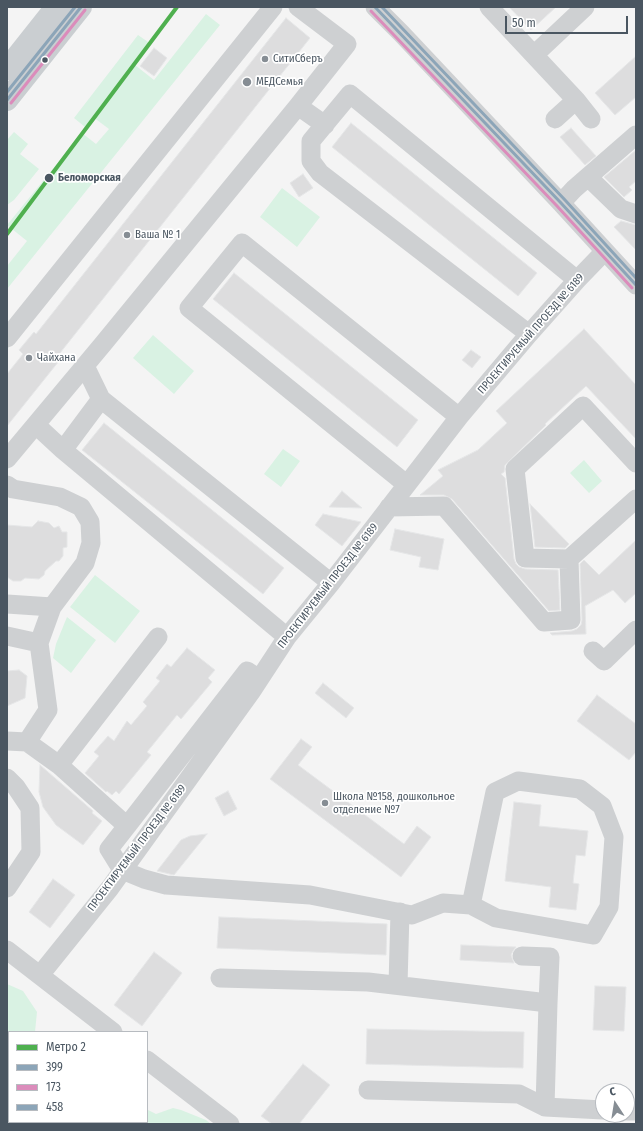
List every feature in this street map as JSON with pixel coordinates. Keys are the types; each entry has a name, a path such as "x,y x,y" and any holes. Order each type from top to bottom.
{"main road":[{"path":"7,69 56,7"},
{"path":"7,100 81,7"}],"street":[{"path":"7,338 273,7"},
{"path":"7,459 85,366 347,44 298,7"},
{"path":"375,7 562,203 636,285"},
{"path":"489,7 576,100 591,119"},
{"path":"534,55 585,7"},
{"path":"529,334 320,173 311,161 311,141 350,94 577,280"},
{"path":"555,119 576,100"},
{"path":"298,106 325,125"},
{"path":"562,203 588,177 636,135"},
{"path":"588,177 621,209 636,214"},
{"path":"406,484 188,308 242,243 459,418"},
{"name":"ПРОЕКТИРУЕМЫЙ ПРОЕЗД № 6189","path":"40,975 110,888 196,769 287,637 406,484 529,334 577,280 606,251"},
{"path":"85,366 101,399 331,582"},
{"path":"63,450 101,399"},
{"path":"636,463 583,406 515,469 525,558 569,558 636,499"},
{"path":"36,425 63,450 287,637"},
{"path":"7,485 13,489 60,497 82,507 90,522 91,544 85,563 52,607 39,643 48,710 27,742"},
{"path":"389,507 444,506 544,622 571,620 569,558"},
{"path":"7,604 52,607"},
{"path":"593,651 604,661 636,630"},
{"path":"7,636 39,643"},
{"path":"59,764 158,638"},
{"path":"259,679 247,671 109,849 122,870 144,880 166,885 310,896 412,915 443,903 471,905 496,918 593,934 609,907 614,837 602,806 580,789 518,781 495,792 471,905"},
{"path":"7,741 27,742 59,764 127,826"},
{"path":"7,778 16,787 30,808 31,852 7,888"},
{"path":"398,985 400,912"},
{"path":"7,950 111,1031"},
{"path":"522,956 550,957 545,1107"},
{"path":"220,978 368,982 548,1003"},
{"path":"148,1061 230,1124"},
{"path":"368,1090 519,1094 545,1107 595,1110"}],"green space":[{"path":"206,14 220,25 7,289 7,266 27,241 7,225 82,133 96,144 109,129 93,117 85,127 74,118 138,35 151,44 135,65 154,80"},
{"path":"14,132 28,144 20,154 39,169 14,200 7,205 7,140"},
{"path":"282,188 320,217 297,247 260,217"},
{"path":"153,335 194,371 174,394 133,358"},
{"path":"283,449 300,461 281,487 264,474"},
{"path":"584,460 602,481 589,493 570,473"},
{"path":"95,575 140,611 115,643 70,607"},
{"path":"67,617 96,640 71,673 53,658 56,644"},
{"path":"7,984 23,991 37,1012 35,1031 8,1031 8,1080"},
{"path":"173,1108 206,1120 211,1124 75,1124 148,1123 148,1110 156,1114"}],"building":[{"path":"509,7 556,7 531,30"},
{"path":"286,18 310,38 56,358 59,361 7,426 7,374 23,354 19,350 34,332 36,334"},
{"path":"154,48 167,58 154,76 140,66"},
{"path":"636,56 636,97 615,115 595,93"},
{"path":"351,123 537,273 518,296 332,147"},
{"path":"571,128 596,156 585,165 560,137"},
{"path":"636,150 636,181 629,187 632,190 624,197 604,177"},
{"path":"303,174 313,188 299,197 290,183"},
{"path":"621,221 636,225 636,250 614,227"},
{"path":"234,273 418,420 397,447 213,299"},
{"path":"584,329 636,385 636,439 586,386 545,424 546,425 505,465 504,472 501,474 505,478 514,559 516,564 525,569 558,570 560,610 549,611 452,499 444,495 420,495 443,476 438,470 478,450 507,423 496,411"},
{"path":"471,350 481,357 472,368 462,360"},
{"path":"104,423 284,568 263,594 82,450"},
{"path":"342,491 362,508 329,507"},
{"path":"530,504 569,544 565,548 535,547"},
{"path":"323,514 361,522 342,546 315,525"},
{"path":"38,521 49,523 54,528 59,526 62,532 67,532 67,547 63,548 63,556 59,561 56,561 39,579 25,578 21,581 13,581 7,577 7,525 32,527"},
{"path":"395,529 444,539 438,570 419,567 421,557 390,550"},
{"path":"636,540 636,593 625,603 613,590 585,606 586,634 552,635 550,633 572,631 581,625 580,564 584,560 599,575"},
{"path":"187,648 215,670 208,678 212,682 181,719 177,715 147,752 151,755 119,794 116,791 112,795 107,791 106,792 85,773 99,756 94,752 108,736 114,741 127,721 131,725 147,706 143,702 160,681 156,678 167,664 171,667"},
{"path":"19,670 27,676 25,698 7,706 7,671"},
{"path":"323,683 354,708 346,718 315,693"},
{"path":"597,695 636,724 636,752 629,760 577,721"},
{"name":"Школа №158, дошкольное отделение №7","path":"301,739 312,747 298,765 404,844 417,826 431,837 401,877 270,779"},
{"path":"40,765 93,811 92,813 102,821 83,845 56,825 43,807 39,792"},
{"path":"228,791 237,809 224,816 215,798"},
{"path":"514,802 541,805 539,826 588,831 585,856 576,855 573,883 579,884 576,910 549,907 551,887 505,881"},
{"path":"207,834 174,875 157,871 181,840 190,836"},
{"path":"53,879 75,895 50,928 29,912"},
{"path":"219,917 387,924 386,955 217,948"},
{"path":"461,945 516,947 511,955 514,963 460,960"},
{"path":"154,952 182,973 142,1026 114,1005"},
{"path":"595,986 626,987 624,1031 593,1030"},
{"path":"367,1029 524,1032 523,1068 366,1064"},
{"path":"303,1064 330,1085 299,1124 272,1124 261,1116"}],"metro line":[{"name":"2","path":"7,234 177,7"}],"transit line":[{"name":"458","path":"7,92 75,7"},
{"name":"399","path":"7,100 81,7"},
{"name":"399","path":"375,7 561,203 636,285"},
{"name":"458","path":"382,7 565,200 636,278"},
{"name":"173","path":"11,103 85,10"},
{"name":"173","path":"371,11 557,206 632,288"}],"place":[{"name":"СитиСберъ","path":"265,59"},
{"name":"МЕДСемья","path":"247,82"},
{"name":"Беломорская","path":"49,178"},
{"name":"Ваша № 1","path":"127,235"},
{"name":"Чайхана","path":"29,358"},
{"name":"Школа №158, дошкольное отделение №7","path":"325,803"}]}
